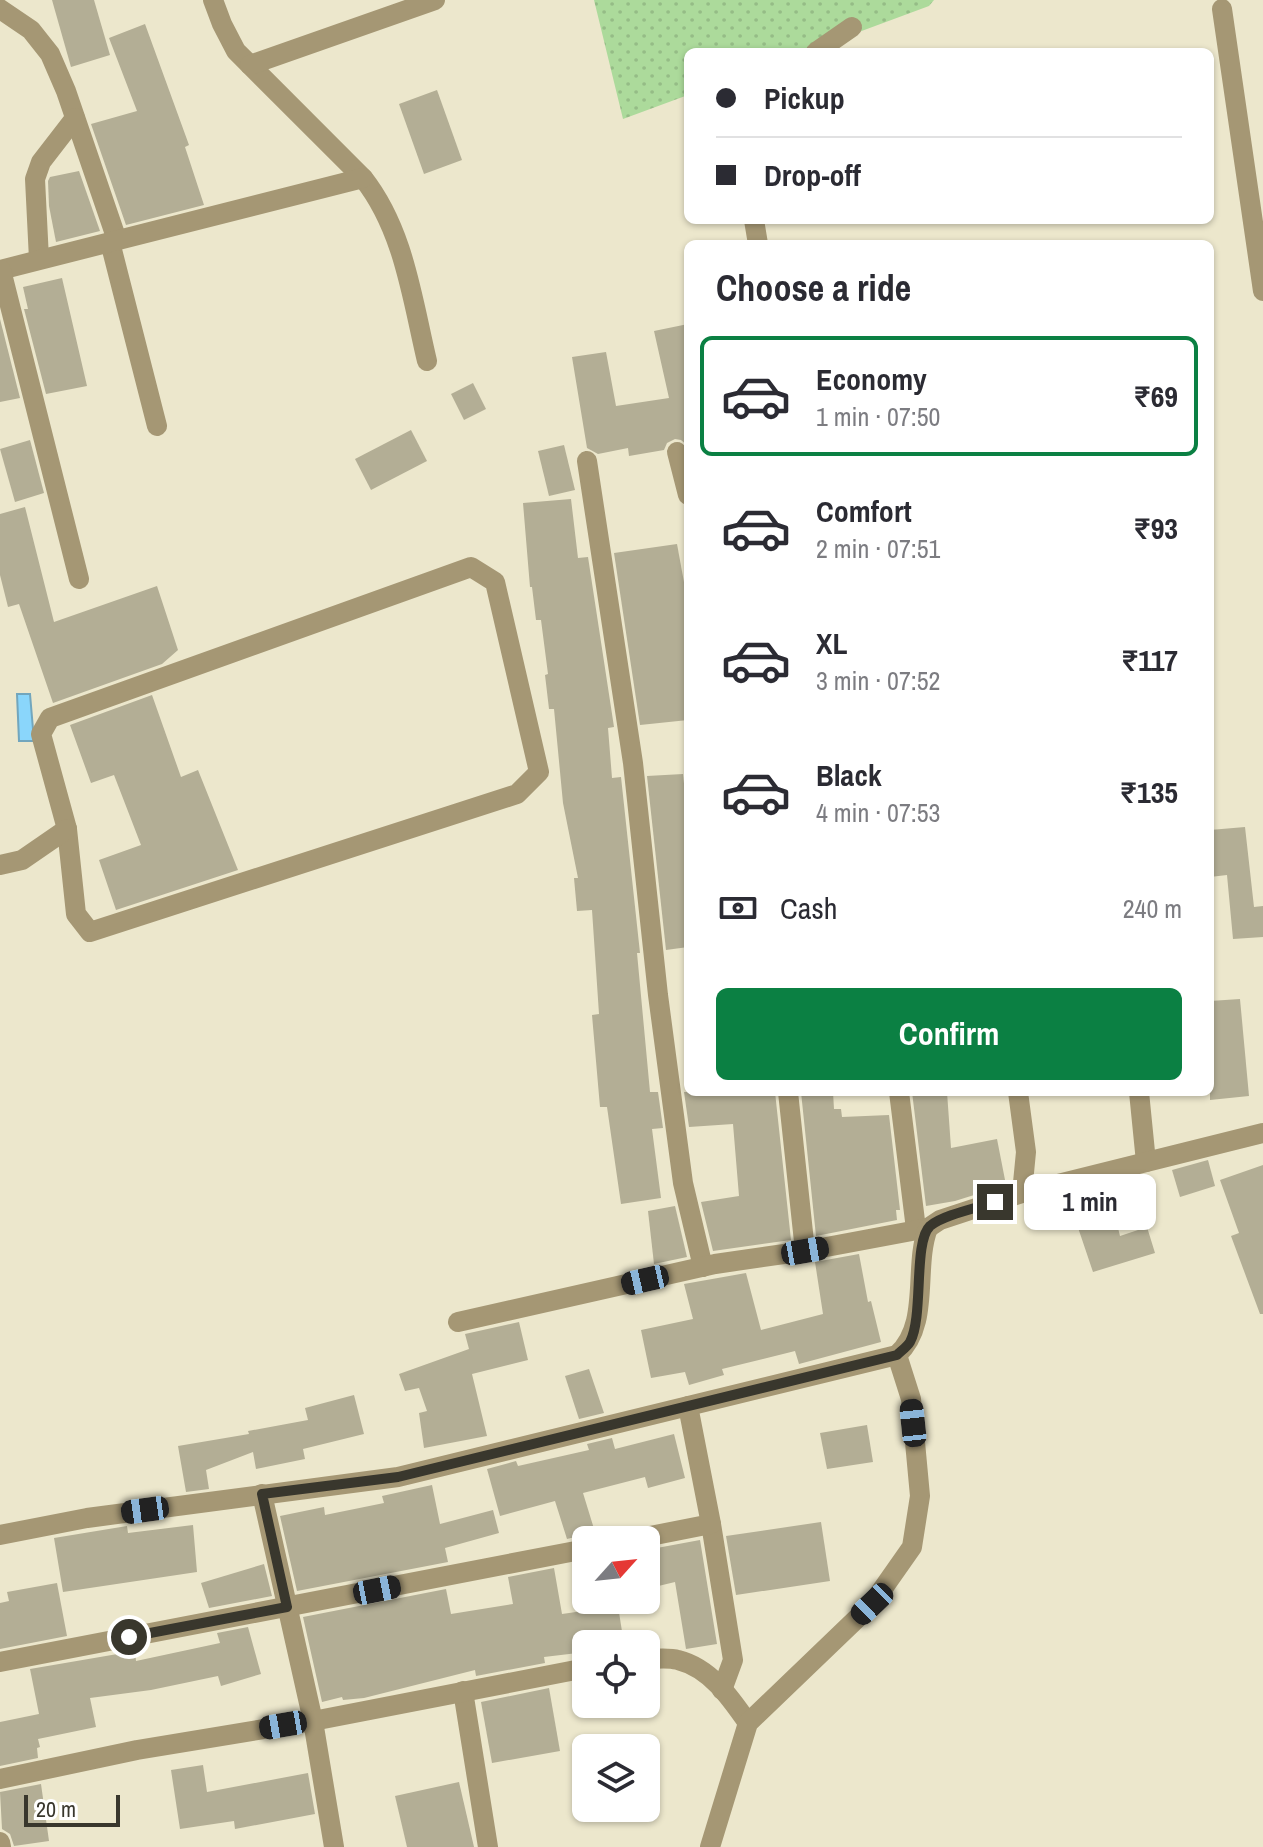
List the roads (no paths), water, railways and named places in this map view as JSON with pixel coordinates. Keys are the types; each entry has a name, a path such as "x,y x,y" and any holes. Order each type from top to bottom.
{"street":[{"path":"213,0 236,51 363,178 379,199 399,243 427,361"},
{"path":"250,65 435,0"},
{"path":"0,9 31,30 50,54 75,118 114,241 157,426"},
{"path":"1222,9 1263,291"},
{"path":"822,48 852,27"},
{"path":"39,259 35,179 41,162 75,118"},
{"path":"79,579 0,270 363,178"},
{"path":"677,452 684,479"},
{"path":"587,461 633,763 658,995 683,1183 703,1267"},
{"path":"471,567 495,582 539,772 517,794 90,932 76,914 67,829 41,734 50,718 471,567"},
{"path":"0,865 22,860 67,829"},
{"path":"788,1096 805,1251"},
{"path":"0,1535 87,1518 398,1477 897,1355 910,1344 916,1323 923,1242 900,1096"},
{"path":"1019,1096 1026,1152 1022,1193"},
{"path":"1139,1096 1146,1162"},
{"path":"458,1322 703,1267 922,1229 1022,1193 1263,1133"},
{"path":"710,1847 748,1723 872,1604 912,1547 920,1496 911,1399 897,1355"},
{"path":"688,1406 733,1660 722,1690"},
{"path":"262,1494 313,1721 334,1847"},
{"path":"660,1534 711,1524"},
{"path":"0,1662 572,1552"},
{"path":"660,1659 676,1659 703,1670 748,1723"},
{"path":"0,1779 137,1750 313,1721 572,1671"},
{"path":"463,1691 488,1847"}],"water":[{"path":"17,694 30,694 34,741 19,741"}]}
